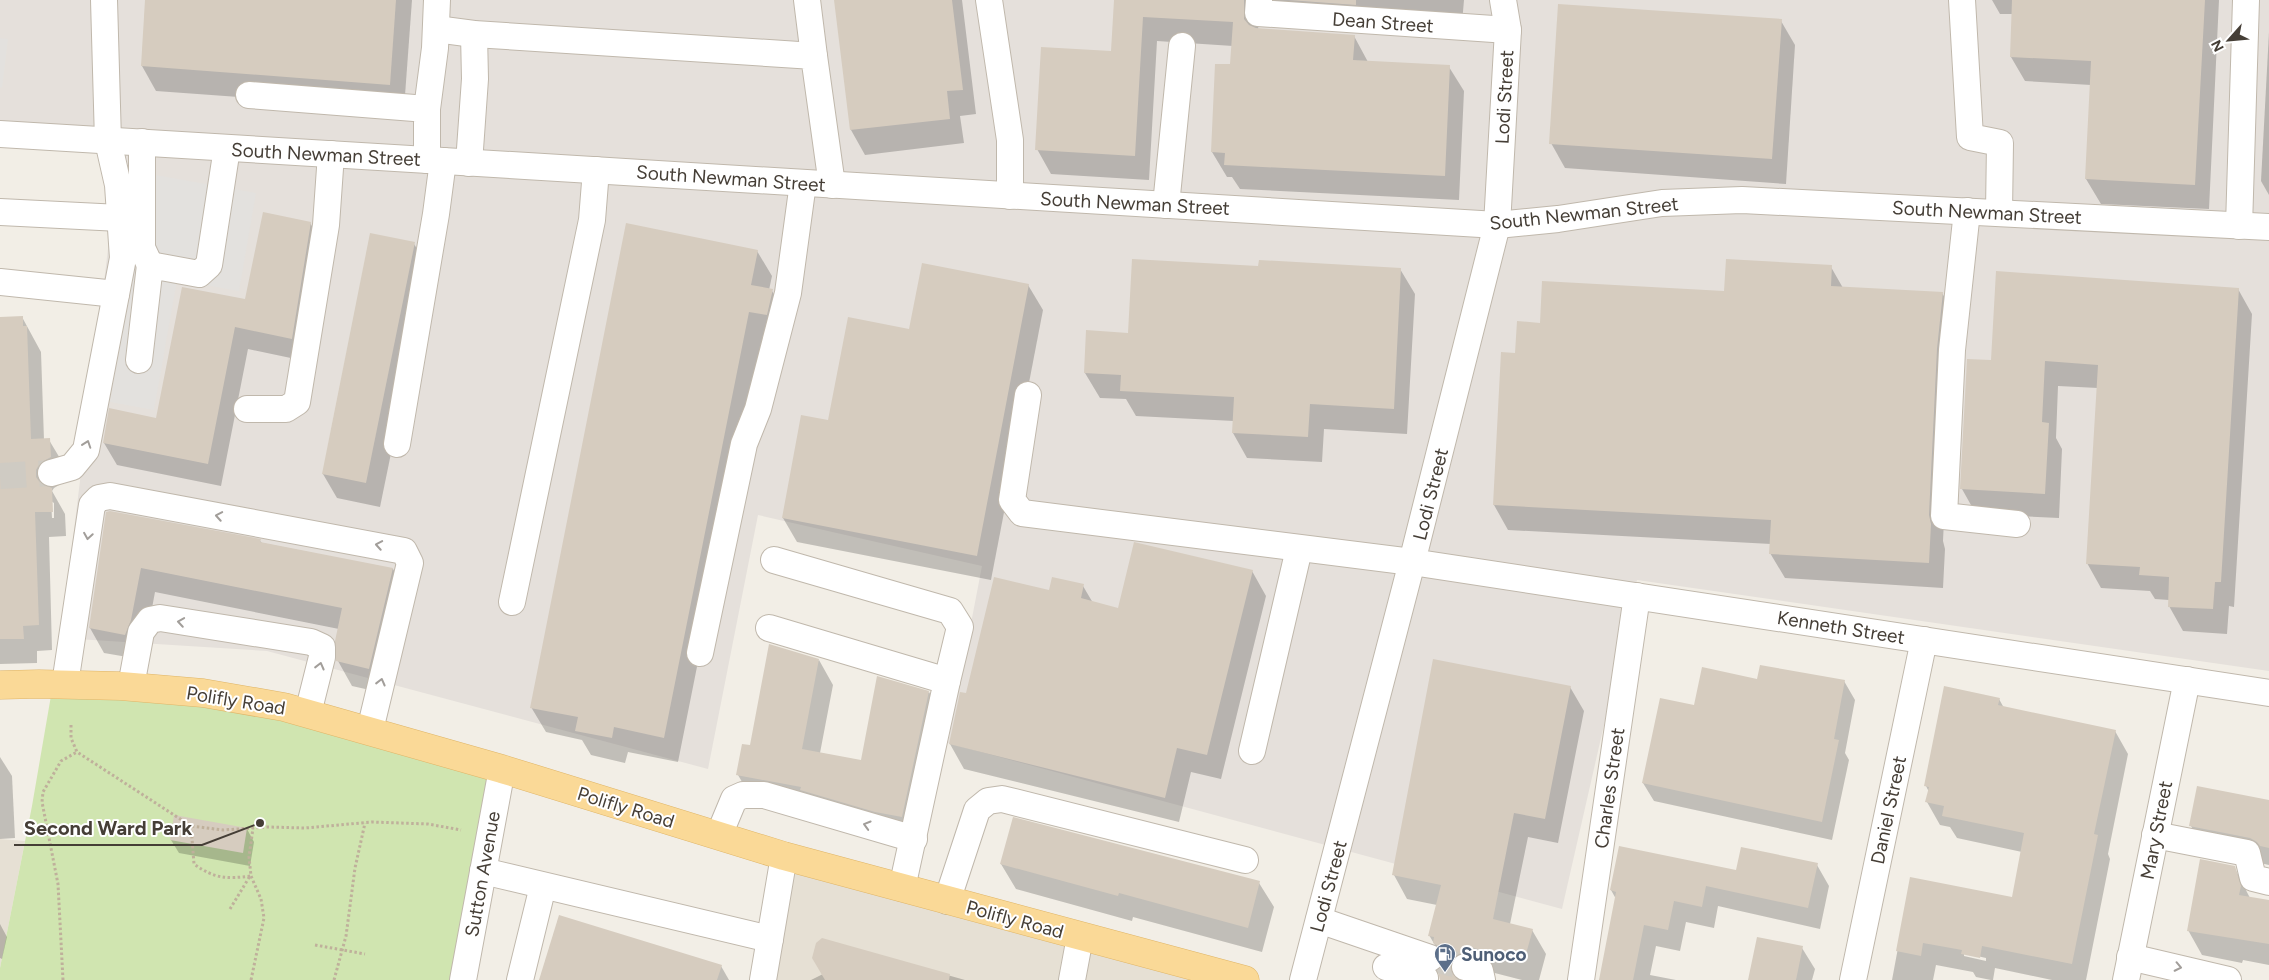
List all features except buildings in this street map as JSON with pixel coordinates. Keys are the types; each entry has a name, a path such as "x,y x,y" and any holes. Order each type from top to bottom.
{"main road":[{"name":"Polifly Road","path":"0,686 65,684 131,686 203,693 284,707 502,769 784,856 1245,980"}],"street":[{"path":"52,473 72,467 86,450 123,258 118,185 108,140 104,0"},
{"path":"397,444 436,214 435,160 428,110 437,0"},
{"path":"807,0 832,185"},
{"path":"989,0 1010,140 1010,196"},
{"name":"Lodi Street","path":"1303,980 1412,562 1497,225 1508,30 1503,0"},
{"path":"1962,0 1970,137 2000,143 1999,212"},
{"path":"2239,226 2246,0"},
{"name":"Dean Street","path":"1258,7 1508,30"},
{"path":"436,29 474,34 814,56"},
{"path":"469,162 475,79 474,34"},
{"path":"1166,205 1182,46"},
{"path":"249,95 428,110"},
{"name":"South Newman Street","path":"0,134 1497,225 1558,219 1662,203 1742,200 2269,227"},
{"path":"139,360 150,265 142,248 142,142"},
{"path":"150,265 200,274 209,264 227,148"},
{"path":"247,409 286,409 296,402 326,225 331,154"},
{"path":"512,602 592,220 596,170"},
{"path":"700,654 744,444 758,409 788,292 803,183"},
{"path":"1966,211 1952,350 1944,516 2016,524"},
{"path":"0,212 120,218"},
{"path":"0,282 116,294"},
{"name":"Kenneth Street","path":"1028,395 1012,500 1022,513 1412,562 2269,693"},
{"path":"65,684 92,505 100,498 110,496 404,550 410,562 370,730"},
{"path":"1252,750 1299,549"},
{"path":"774,560 950,611 960,628 902,888"},
{"name":"Charles Street","path":"1581,980 1637,596"},
{"path":"131,686 141,632 150,620 160,618 311,642 322,647 322,657 308,713"},
{"path":"769,628 947,681"},
{"name":"Daniel Street","path":"1853,980 1924,640"},
{"name":"Mary Street","path":"2128,969 2186,680"},
{"name":"Sutton Avenue","path":"463,980 502,769"},
{"path":"718,836 734,798 743,795 764,794 914,839"},
{"path":"947,901 977,810 988,801 1002,799 1245,860"},
{"path":"2155,835 2247,853 2253,878 2269,882"},
{"path":"762,980 784,856"},
{"path":"483,871 770,938"},
{"path":"520,980 542,886"},
{"path":"1319,920 1387,964 1427,968"},
{"path":"1072,980 1080,937"},
{"path":"2128,969 2227,979"}],"path":[{"path":"71,725 71,738 77,752 191,826 223,830 304,828 365,823 428,824 461,830"},
{"path":"63,980 58,884 42,802 43,792 61,761 77,752"},
{"path":"334,980 342,951 357,853 365,823"},
{"path":"191,826 194,864 208,874 228,879 251,876"},
{"path":"252,980 264,918 261,899 251,876 249,857 253,828"},
{"path":"230,909 251,876"},
{"path":"315,945 365,954"}],"shaded area":[{"path":"0,0 2269,0 2269,671 1637,580 1562,909 948,743 982,566 758,515 708,769 267,651 61,638 122,133 0,132"},
{"path":"0,38 8,39 2,88 0,87"},
{"path":"150,174 256,193 239,291 177,280 154,410 110,402"},
{"path":"0,839 25,841 0,968"},
{"path":"784,856 1245,980 763,980"}],"green space":[{"path":"53,684 203,693 502,769 463,980 0,980 0,968 32,806"}],"tunnel":[{"path":"0,476 51,473"},
{"path":"1430,958 1465,967"}],"place":[{"name":"Second Ward Park","path":"260,823"},
{"name":"Sunoco","path":"1445,973"}]}
